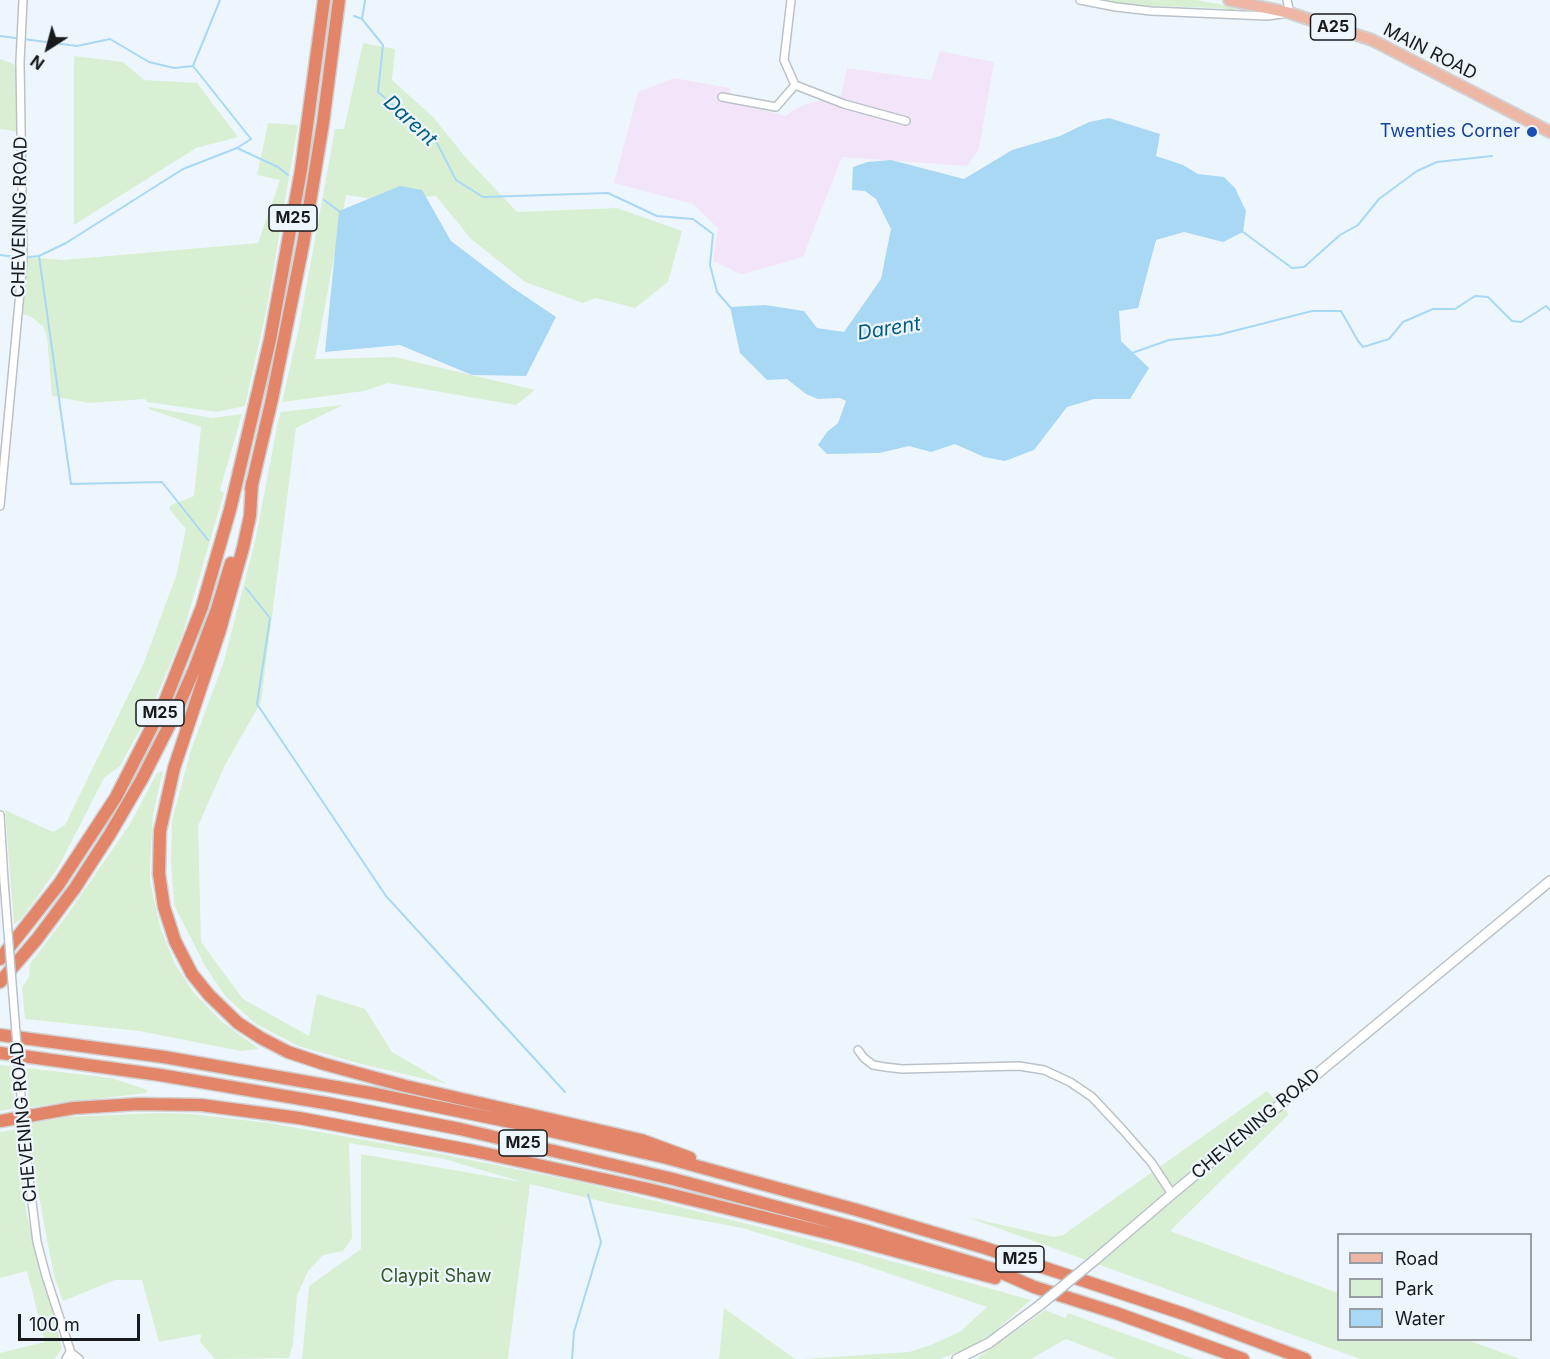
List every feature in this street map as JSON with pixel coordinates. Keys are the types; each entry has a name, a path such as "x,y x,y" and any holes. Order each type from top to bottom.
{"highway":[{"name":"M25","path":"0,959 59,884 116,797 165,701 202,607 236,488 270,340 301,170 324,0"},
{"name":"M25","path":"0,982 37,939 93,861 132,798 182,700 213,619 230,568 252,483 281,356 303,245 339,0"},
{"name":"M25","path":"334,37 346,0"},
{"name":"M25","path":"252,483 250,516 243,549 212,656 174,768 160,831 159,874 164,907 175,941 192,974 208,995 238,1023 273,1045 296,1055 405,1086 641,1140 730,1175"},
{"name":"M25","path":"0,1035 175,1059 376,1094 594,1140 890,1219 1024,1260 1184,1314 1305,1359"},
{"name":"M25","path":"0,1053 160,1075 288,1096 545,1148 710,1188 863,1230 993,1269 1034,1287"},
{"name":"M25","path":"0,1121 74,1108 138,1104 201,1105 299,1118 474,1151 627,1184 1034,1287 1116,1313 1243,1359"}],"main road":[{"name":"MAIN ROAD","path":"1229,0 1290,13 1372,40 1550,132"},
{"name":"CHEVENING ROAD","path":"957,1359 989,1343 1040,1305 1550,880"}],"street":[{"name":"CHEVENING ROAD","path":"0,506 23,260 21,40 23,0"},
{"path":"791,0 784,60 795,85 844,104 906,121"},
{"path":"1080,0 1151,11 1267,16 1290,13 1287,0"},
{"path":"722,97 776,107 795,85"},
{"name":"CHEVENING ROAD","path":"0,815 25,1147 37,1242 70,1357 79,1359"},
{"path":"858,1050 873,1065 902,1069 1019,1066 1044,1070 1070,1082 1092,1097 1150,1162 1172,1194"}],"shaded area":[{"path":"940,51 994,62 979,149 967,166 842,157 803,257 743,274 738,273 713,261 718,228 693,204 614,183 638,92 674,78 730,88 730,102 786,116 807,104 841,95 847,68 931,80"}],"green space":[{"path":"1100,0 1196,0 1235,7 1233,13 1227,9 1127,5"},
{"path":"363,43 395,49 392,80 433,117 467,159 517,212 617,208 682,231 668,282 635,308 596,298 583,303 525,282 471,239 436,196 385,201 346,195 315,359 395,357 535,390 516,405 388,383 364,391 282,402 299,327 335,129 344,129"},
{"path":"74,56 123,62 144,80 197,83 238,137 196,148 74,225"},
{"path":"0,59 14,64 17,74 19,132 0,129"},
{"path":"268,123 298,125 267,307 245,406 217,412 147,402 145,399 89,403 52,396 47,337 44,327 30,316 22,314 27,257 63,260 258,243 280,180 257,175"},
{"path":"343,405 296,428 261,702 225,765 198,826 201,942 243,999 309,1036 317,994 365,1009 392,1052 447,1084 361,1064 298,1046 256,1024 226,997 205,966 174,905 171,861 172,820 191,750 224,661 256,537 281,412"},
{"path":"149,407 212,418 242,414 220,490 224,493 183,633 151,710 120,766 104,778 59,866 20,920 14,924 5,810 53,832 65,825 143,665 176,576 186,529 169,509 171,505 194,496 201,427 149,409"},
{"path":"163,771 153,815 150,863 150,882 161,930 175,964 194,993 221,1021 259,1049 241,1051 139,1031 25,1019 22,987 29,977 30,964 130,824 157,773"},
{"path":"0,1065 11,1066 15,1108 0,1111"},
{"path":"27,1068 111,1078 148,1090 146,1093 29,1107"},
{"path":"1267,1091 1289,1114 1170,1231 1337,1293 1337,1341 1470,1341 1520,1359 1360,1359 967,1217 1054,1237 1063,1235"},
{"name":"Claypit Shaw","path":"157,1113 192,1114 269,1123 416,1149 580,1182 852,1250 1031,1300 989,1336 970,1347 940,1359 803,1359 909,1352 961,1331 987,1307 861,1264 742,1228 608,1203 530,1184 508,1359 302,1359 309,1286 361,1249 361,1154 522,1182 444,1159 349,1143 352,1238 343,1251 323,1255 308,1271 297,1296 293,1344 289,1358 215,1359 200,1342 201,1334 159,1342 142,1280 115,1280 63,1301 54,1276 33,1165 29,1124 68,1117"},
{"path":"18,1129 19,1158 27,1216 62,1348 55,1359 0,1359 0,1353 45,1342 27,1271 0,1278 0,1132"},
{"path":"724,1308 795,1359 719,1359"},
{"path":"1045,1310 1065,1318 1068,1313 1194,1359 1117,1359 1066,1339 1031,1359 976,1359"}],"water":[{"path":"1109,118 1160,134 1156,156 1183,165 1198,174 1224,177 1235,188 1246,211 1243,232 1223,242 1184,232 1156,240 1138,308 1119,311 1121,341 1149,368 1130,399 1094,399 1067,407 1034,450 1005,461 984,457 955,444 931,452 909,446 879,453 827,454 818,445 827,432 838,423 846,401 840,398 818,399 806,394 787,379 767,380 740,353 730,307 765,305 804,311 817,328 844,332 881,279 891,229 876,199 865,191 852,190 853,167 867,162 891,160 964,179 1012,150 1060,136 1089,122"},
{"path":"400,186 422,190 451,241 556,317 526,376 472,375 400,345 325,352 339,211"}],"waterway":[{"name":"Darent","path":"0,36 77,46 110,39 149,62 174,68 193,66 220,0"},
{"path":"362,19 365,0"},
{"name":"Darent","path":"354,16 362,19 383,45 378,92 437,143 456,180 483,197 608,193 657,216 693,219 713,234 710,265 717,292 731,308"},
{"path":"193,66 251,139 237,148"},
{"path":"29,257 39,256 66,243 183,169 237,148 278,167 288,175"},
{"path":"1243,232 1292,268 1304,267 1340,235 1358,225 1379,199 1417,171 1437,162 1492,156"},
{"path":"324,200 339,211"},
{"path":"0,255 16,257"},
{"path":"39,256 71,484 162,482 208,540"},
{"name":"Darent","path":"1132,353 1169,340 1218,335 1312,311 1341,311 1363,347 1389,339 1403,322 1433,309 1455,309 1475,296 1488,297 1512,321 1521,322 1546,306 1550,310"},
{"path":"246,588 270,618 257,704 386,896 565,1092"},
{"path":"572,1359 574,1332 601,1242 588,1194"}],"place":[{"name":"Twenties Corner","path":"1532,132"}]}
